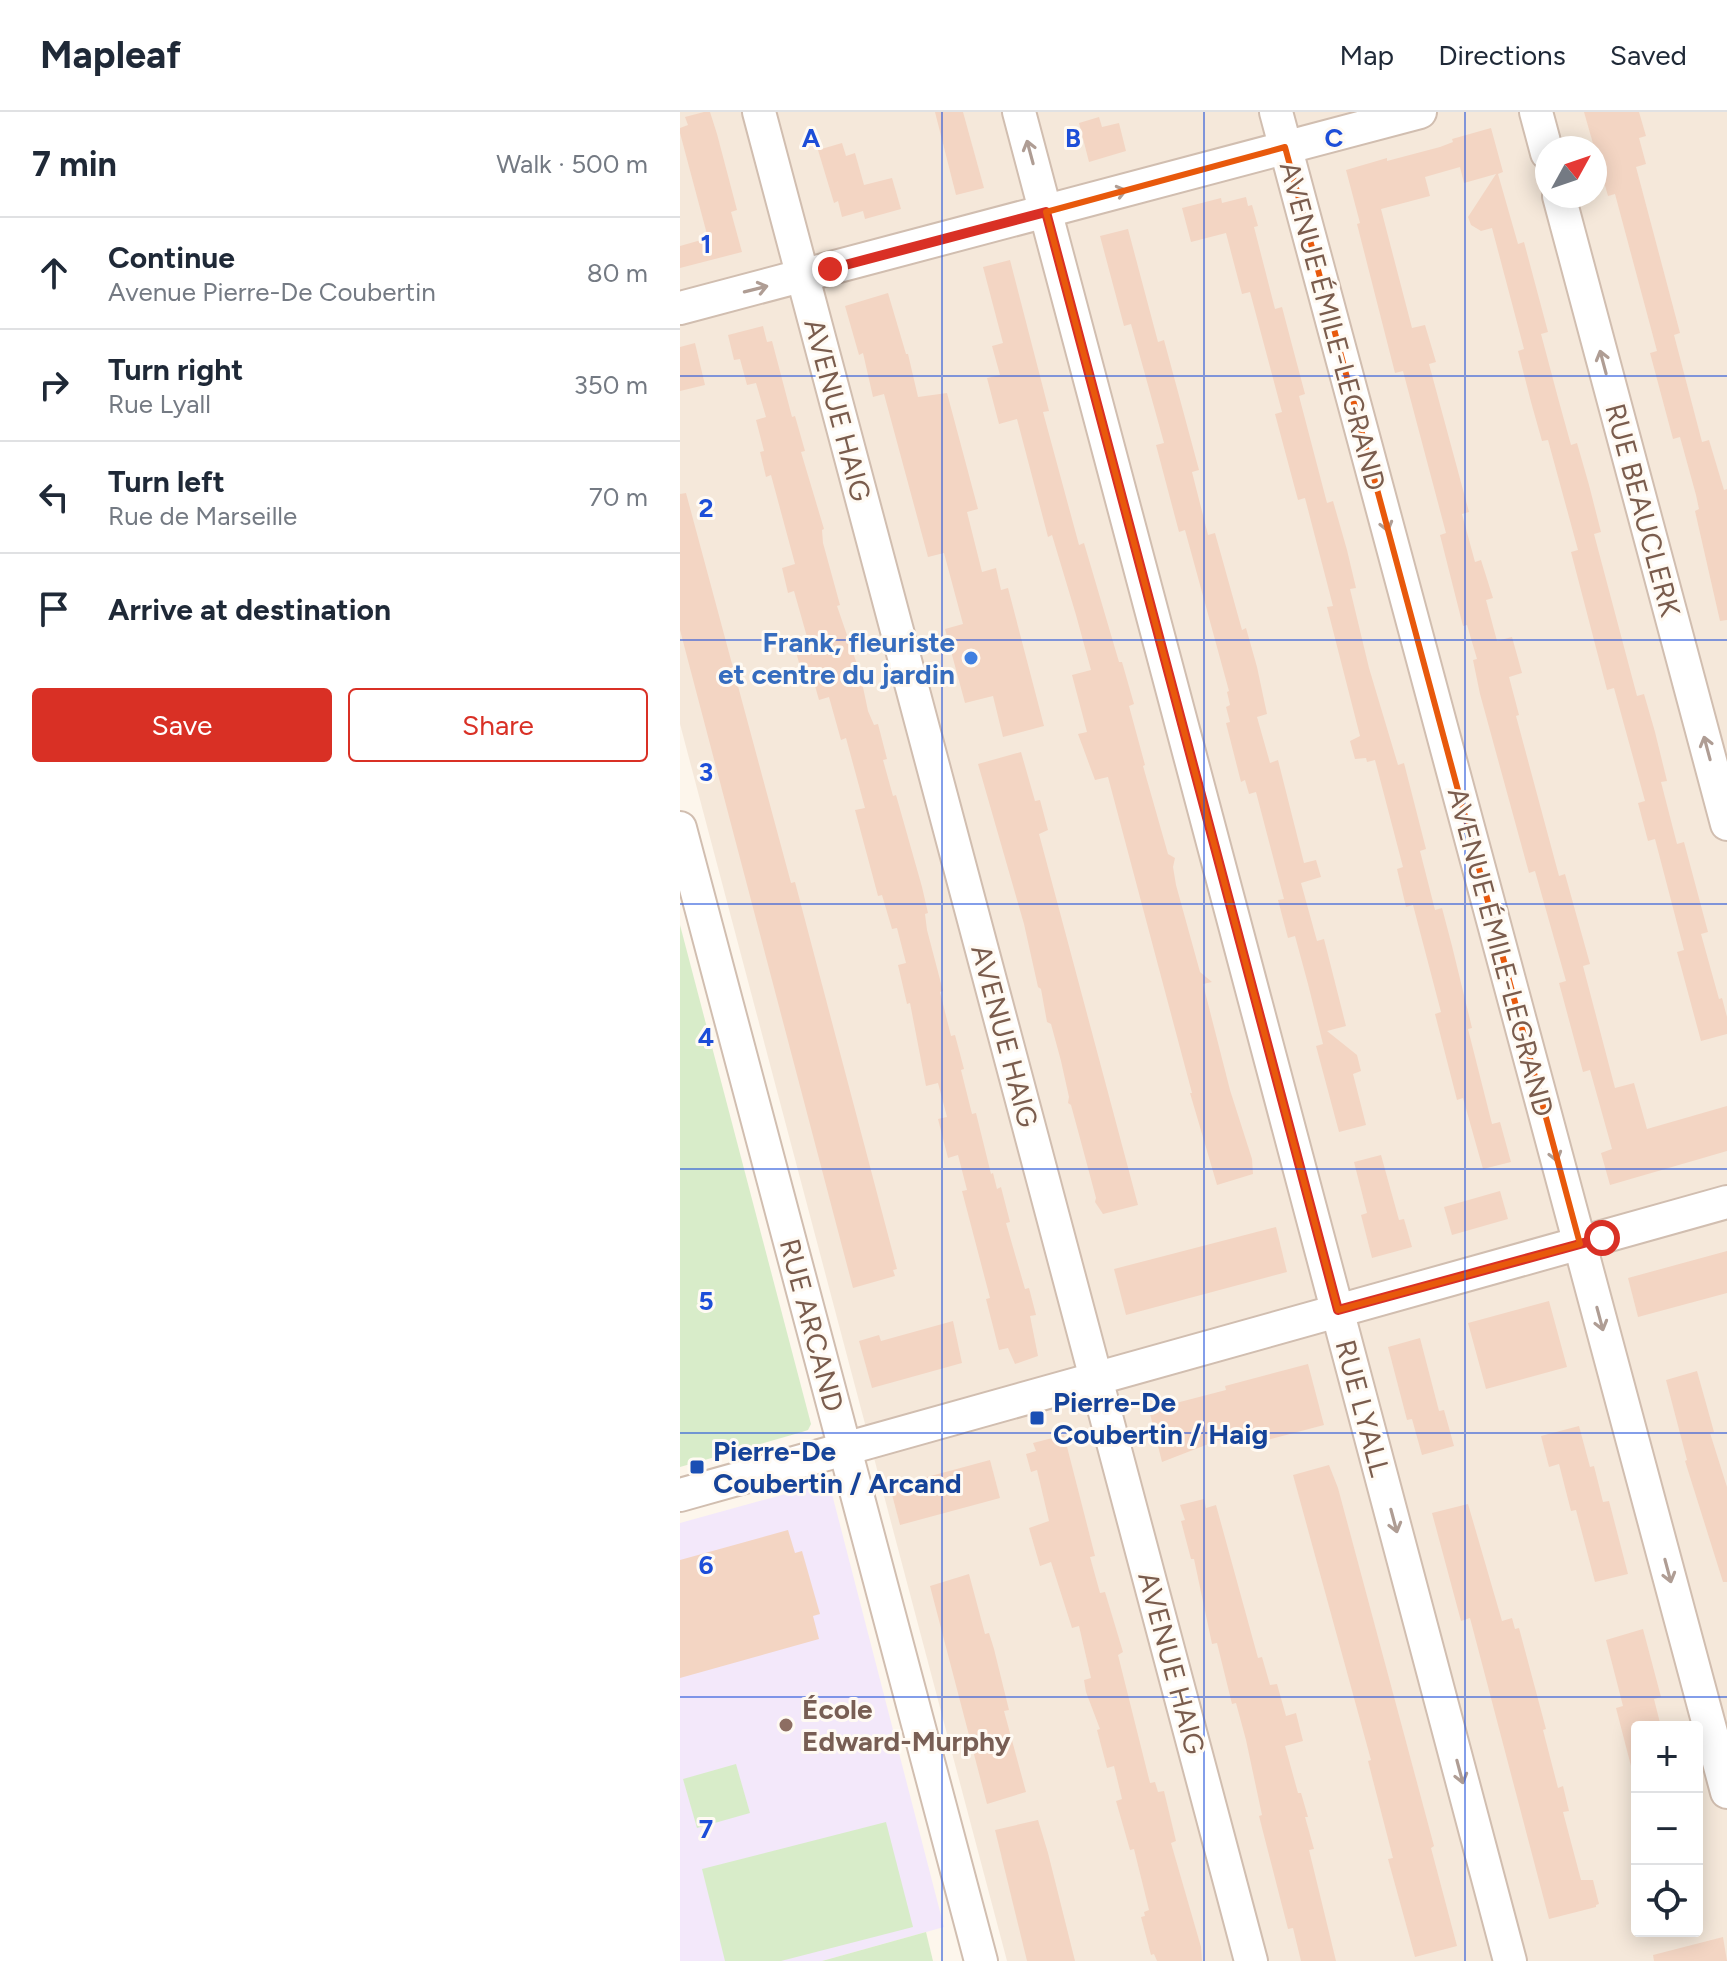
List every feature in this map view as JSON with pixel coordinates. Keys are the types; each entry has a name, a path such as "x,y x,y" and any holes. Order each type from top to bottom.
{"street":[{"name":"AVENUE HAIG","path":"759,112 1251,1961"},
{"name":"RUE LYALL","path":"1019,112 1510,1961"},
{"name":"AVENUE ÉMILE-LEGRAND","path":"1276,112 1727,1792"},
{"path":"680,308 1420,112"},
{"path":"1536,112 1542,136"},
{"name":"RUE BEAUCLERK","path":"1562,208 1727,824"},
{"name":"RUE ARCAND","path":"680,828 981,1961"},
{"path":"680,1495 1727,1202"}],"highlighted area":[{"path":"1285,147 1580,1244 1338,1310 1046,212"}],"shaded area":[{"path":"680,112 1727,112 1727,1961 1007,1961 680,724"},
{"name":"École Edward-Murphy","path":"818,1485 832,1494 944,1927 822,1961 680,1961 680,1523"}],"green space":[{"path":"680,925 811,1424 808,1430 802,1432 680,1467"},
{"path":"736,1764 750,1813 697,1828 683,1779"},
{"path":"886,1822 913,1927 781,1961 725,1961 702,1869"},
{"path":"926,1932 933,1961 822,1961"}],"building":[{"path":"710,112 717,134 737,210 731,212 742,252 680,268 680,246 708,238 680,133 680,128 688,125 685,117"},
{"path":"935,112 963,112 984,188 956,195"},
{"path":"1584,112 1639,112 1646,136 1639,138 1646,164 1636,167 1680,333 1674,335 1702,442 1709,440 1724,490 1727,489 1727,620 1720,621 1695,511 1699,509 1696,495 1680,437 1673,439 1650,353 1657,351 1615,194 1608,196 1607,192 1607,136 1591,136"},
{"path":"1099,117 1102,127 1119,123 1126,151 1089,162 1079,123"},
{"path":"1491,128 1503,172 1498,174 1518,244 1524,242 1548,332 1541,334 1571,445 1577,443 1589,485 1601,532 1594,534 1637,696 1644,694 1655,732 1667,781 1661,782 1677,844 1684,842 1708,932 1701,934 1727,1017 1727,1034 1701,1041 1677,952 1684,950 1655,839 1648,841 1638,803 1645,801 1614,688 1607,690 1571,552 1578,550 1548,440 1542,441 1531,402 1518,351 1524,349 1492,228 1481,231 1471,225 1468,217 1496,174 1464,183 1460,167 1425,177 1430,196 1381,209 1412,328 1425,325 1436,362 1429,364 1469,512 1462,514 1475,562 1481,560 1493,598 1486,600 1497,641 1512,637 1522,673 1509,677 1519,715 1516,716 1559,876 1565,874 1590,964 1583,966 1615,1088 1634,1083 1647,1129 1727,1106 1727,1151 1610,1185 1601,1153 1612,1149 1590,1070 1583,1072 1559,983 1566,981 1535,871 1529,873 1480,694 1473,660 1477,659 1467,625 1463,626 1440,535 1446,533 1403,371 1395,373 1346,170 1440,147 1453,142 1452,139"},
{"path":"842,143 846,156 855,153 864,185 892,178 901,209 865,219 863,211 842,217 838,201 834,203 818,150"},
{"path":"1246,197 1248,206 1252,205 1258,226 1254,227 1275,309 1282,307 1305,394 1299,396 1327,503 1333,501 1347,550 1356,588 1350,589 1369,668 1398,765 1404,763 1426,849 1420,851 1435,910 1442,908 1492,1124 1500,1122 1511,1162 1483,1169 1463,1098 1457,1100 1435,1014 1441,1012 1413,905 1406,907 1397,869 1403,867 1375,760 1355,759 1350,741 1360,736 1327,607 1333,606 1305,498 1298,500 1275,414 1282,412 1250,292 1242,294 1226,233 1191,242 1182,208 1221,198 1222,203"},
{"path":"1128,229 1158,342 1164,340 1199,470 1192,472 1208,535 1215,533 1242,630 1246,628 1257,667 1267,714 1257,717 1270,763 1278,760 1304,863 1316,860 1321,877 1301,883 1317,941 1324,939 1346,1026 1327,1031 1357,1055 1361,1071 1353,1074 1366,1125 1339,1132 1316,1046 1323,1044 1295,936 1288,938 1278,900 1284,899 1256,792 1249,794 1245,780 1241,782 1226,723 1230,722 1226,707 1230,705 1229,691 1185,530 1179,532 1156,445 1164,443 1131,324 1124,326 1100,236"},
{"path":"1010,260 1049,411 1043,412 1079,545 1084,543 1134,704 1129,706 1143,766 1168,854 1175,858 1176,885 1200,972 1212,982 1203,984 1230,1090 1252,1159 1253,1174 1217,1185 1108,777 1095,780 1078,734 1087,732 1072,675 1091,670 1076,615 1052,535 1048,537 1017,419 999,424 987,378 1000,375 992,346 1003,343 983,267"},
{"path":"888,293 918,397 947,393 978,509 967,512 982,572 996,568 1001,590 1008,588 1044,726 1003,737 993,696 965,703 945,629 963,624 944,553 928,557 884,394 873,397 863,353 859,355 845,306"},
{"path":"763,326 767,342 772,341 792,417 795,416 805,451 801,452 824,529 823,543 840,605 837,606 860,673 868,711 874,725 878,724 887,759 883,760 922,887 928,913 925,914 927,930 943,991 940,992 951,1036 955,1035 964,1069 961,1070 972,1114 976,1113 991,1174 997,1189 1001,1187 1010,1222 1006,1223 1036,1315 1030,1316 1038,1356 1015,1364 1008,1348 999,1350 986,1299 990,1298 962,1191 967,1190 958,1155 948,1158 938,1119 947,1117 938,1083 926,1086 910,1003 907,1004 898,965 906,963 897,928 892,929 882,895 878,896 855,810 865,808 846,738 841,740 829,697 819,700 811,672 802,674 795,648 809,644 794,591 788,593 782,568 795,564 771,475 766,477 760,452 764,451 756,420 766,417 756,383 747,385 740,359 734,360 728,335"},
{"path":"695,343 705,385 680,391 680,347"},
{"path":"686,493 791,883 795,882 897,1269 893,1270 895,1276 853,1288 680,630 680,494"},
{"path":"1021,752 1035,801 1040,800 1048,830 1039,834 1138,1205 1103,1214 1095,1202 1068,1103 1061,1061 1051,1024 1047,1022 1024,924 978,764"},
{"path":"1381,1155 1399,1220 1404,1219 1412,1247 1372,1258 1361,1215 1367,1213 1354,1162"},
{"path":"1500,1191 1508,1219 1452,1235 1444,1207"},
{"path":"1276,1227 1287,1272 1126,1315 1114,1269"},
{"path":"1727,1251 1727,1293 1638,1317 1628,1278"},
{"path":"1549,1301 1567,1367 1486,1389 1468,1323"},
{"path":"953,1321 962,1363 872,1388 859,1341 879,1335 881,1341"},
{"path":"1420,1338 1439,1411 1444,1410 1454,1446 1422,1455 1412,1419 1407,1420 1388,1347"},
{"path":"1308,1364 1324,1425 1248,1445 1242,1431 1162,1462 1149,1410"},
{"path":"1697,1371 1714,1432 1710,1433 1727,1487 1727,1582 1723,1582 1685,1461 1666,1380"},
{"path":"1579,1426 1603,1502 1609,1501 1628,1574 1595,1582 1576,1510 1571,1511 1559,1464 1549,1467 1541,1436"},
{"path":"1064,1435 1095,1556 1090,1557 1100,1593 1105,1592 1123,1652 1118,1655 1150,1783 1155,1782 1158,1792 1164,1791 1176,1841 1171,1843 1201,1947 1202,1961 1157,1961 1154,1954 1151,1955 1141,1917 1149,1910 1134,1849 1130,1850 1116,1801 1122,1799 1114,1766 1107,1768 1097,1730 1100,1729 1086,1692 1084,1680 1091,1678 1079,1626 1072,1628 1051,1562 1040,1566 1029,1528 1049,1521 1037,1470 1031,1472 1026,1454 1036,1451 1033,1443"},
{"path":"990,1460 1000,1498 900,1525 890,1487"},
{"path":"1329,1465 1338,1488 1434,1846 1431,1848 1457,1946 1415,1957 1388,1859 1393,1858 1368,1761 1371,1760 1293,1475"},
{"path":"1204,1499 1206,1508 1216,1505 1258,1658 1262,1657 1270,1685 1277,1684 1286,1716 1296,1713 1303,1741 1285,1746 1308,1817 1305,1817 1314,1849 1309,1850 1336,1961 1301,1961 1293,1928 1288,1929 1259,1816 1262,1815 1246,1740 1236,1703 1232,1704 1217,1643 1212,1644 1194,1559 1191,1559 1181,1521 1185,1520 1180,1505"},
{"path":"1468,1504 1502,1621 1512,1618 1515,1629 1519,1628 1558,1788 1563,1786 1569,1811 1563,1812 1581,1880 1593,1880 1599,1904 1596,1907 1549,1919 1470,1618 1461,1621 1432,1513"},
{"path":"788,1530 795,1553 802,1551 820,1614 813,1616 819,1639 680,1678 680,1560"},
{"path":"969,1574 985,1634 989,1633 994,1649 1009,1710 1004,1711 1026,1792 987,1804 930,1586"},
{"path":"1643,1629 1661,1697 1654,1699 1660,1721 1631,1721 1631,1766 1616,1708 1623,1706 1606,1640"},
{"path":"1038,1820 1075,1961 1027,1961 995,1830"},
{"path":"1723,1937 1727,1961 1654,1961 1653,1955"}],"place":[{"name":"Frank, fleuriste et centre du jardin","path":"971,658"},
{"name":"Pierre-De Coubertin / Haig","path":"1037,1418"},
{"name":"Pierre-De Coubertin / Arcand","path":"697,1467"},
{"name":"École Edward-Murphy","path":"786,1725"}],"route":[{"path":"830,269 1046,212 1338,1310 1602,1238"}]}
